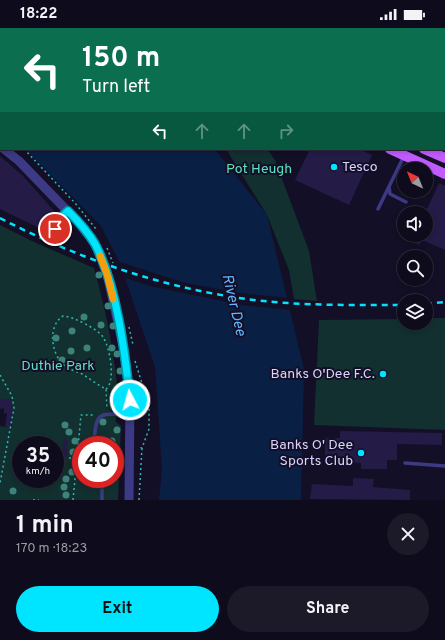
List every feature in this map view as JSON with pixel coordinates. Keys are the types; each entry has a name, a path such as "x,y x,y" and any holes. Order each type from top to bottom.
{"main road":[{"path":"395,150 406,152 445,174"},
{"path":"426,150 445,158"}],"street":[{"path":"5,150 19,161 68,211 95,244 107,274 124,350 131,414 129,500"}],"lane":[{"path":"378,209 406,152"},
{"path":"389,186 390,194 406,202"},
{"path":"64,238 55,229 58,220 68,211"},
{"path":"94,436 95,421 107,411 118,414 131,414"},
{"path":"405,463 445,466"},
{"path":"102,488 102,500"}],"path":[{"path":"106,390 89,378 66,367 57,354 53,342 53,329 56,322 63,316 78,320 99,332 104,337 109,351 111,366 110,384 106,390 107,411 118,409 118,414"},
{"path":"0,375 12,396 14,408 0,484"},
{"path":"80,436 81,416 90,416 98,412"},
{"path":"139,500 142,448"},
{"path":"73,500 74,488"},
{"path":"34,500 39,500"}],"green space":[{"name":"Pot Heugh","path":"227,150 268,150 275,160 309,251 317,301 294,299 289,270 267,215"},
{"name":"Duthie Park","path":"0,225 34,242 94,268 110,335 119,404 115,407 116,422 121,426 121,436 72,436 72,488 118,488 118,500 0,500 0,426 11,428 13,413 0,400"},
{"name":"Banks O'Dee F.C.","path":"433,318 445,318 445,430 314,425 319,320 397,319 397,330 433,330"}],"water":[{"name":"River Dee","path":"26,150 216,150 267,215 304,369 301,500 159,500 162,469 155,367 120,263 101,226"}],"pier":[{"path":"117,261 185,283 240,293 289,298 292,310 241,305 150,286 123,277"}],"building":[{"name":"Tesco","path":"310,150 361,150 372,155 349,205 295,180"},
{"path":"0,156 22,175 56,213 41,229 0,209"},
{"path":"439,183 445,186 445,250 427,242 433,242 433,206 428,206"},
{"path":"414,242 421,242 419,245"},
{"path":"11,399 13,413 11,428 5,427 7,413 4,414 4,408 0,409 0,400"},
{"name":"Banks O' Dee Sports Club","path":"340,431 442,433 442,445 397,444 397,460 387,460 387,469 361,469 361,463 325,462 325,438 340,438"},
{"path":"64,439 68,440 68,457 64,457"},
{"path":"353,478 374,479 373,487 410,490 410,500 310,499 312,484 353,486"}],"railway":[{"path":"0,218 59,246 89,258 151,279 182,287 246,299 285,303 325,305 397,305"},
{"path":"433,303 445,302"}],"slow traffic":[{"path":"100,256 107,274 113,299"}],"place":[{"name":"Tesco","path":"334,167"},
{"name":"Banks O'Dee F.C.","path":"383,374"},
{"name":"Banks O' Dee Sports Club","path":"361,453"}],"route":[{"path":"55,229 58,220 68,211 95,244 107,274 113,298 124,350 130,400"}]}
